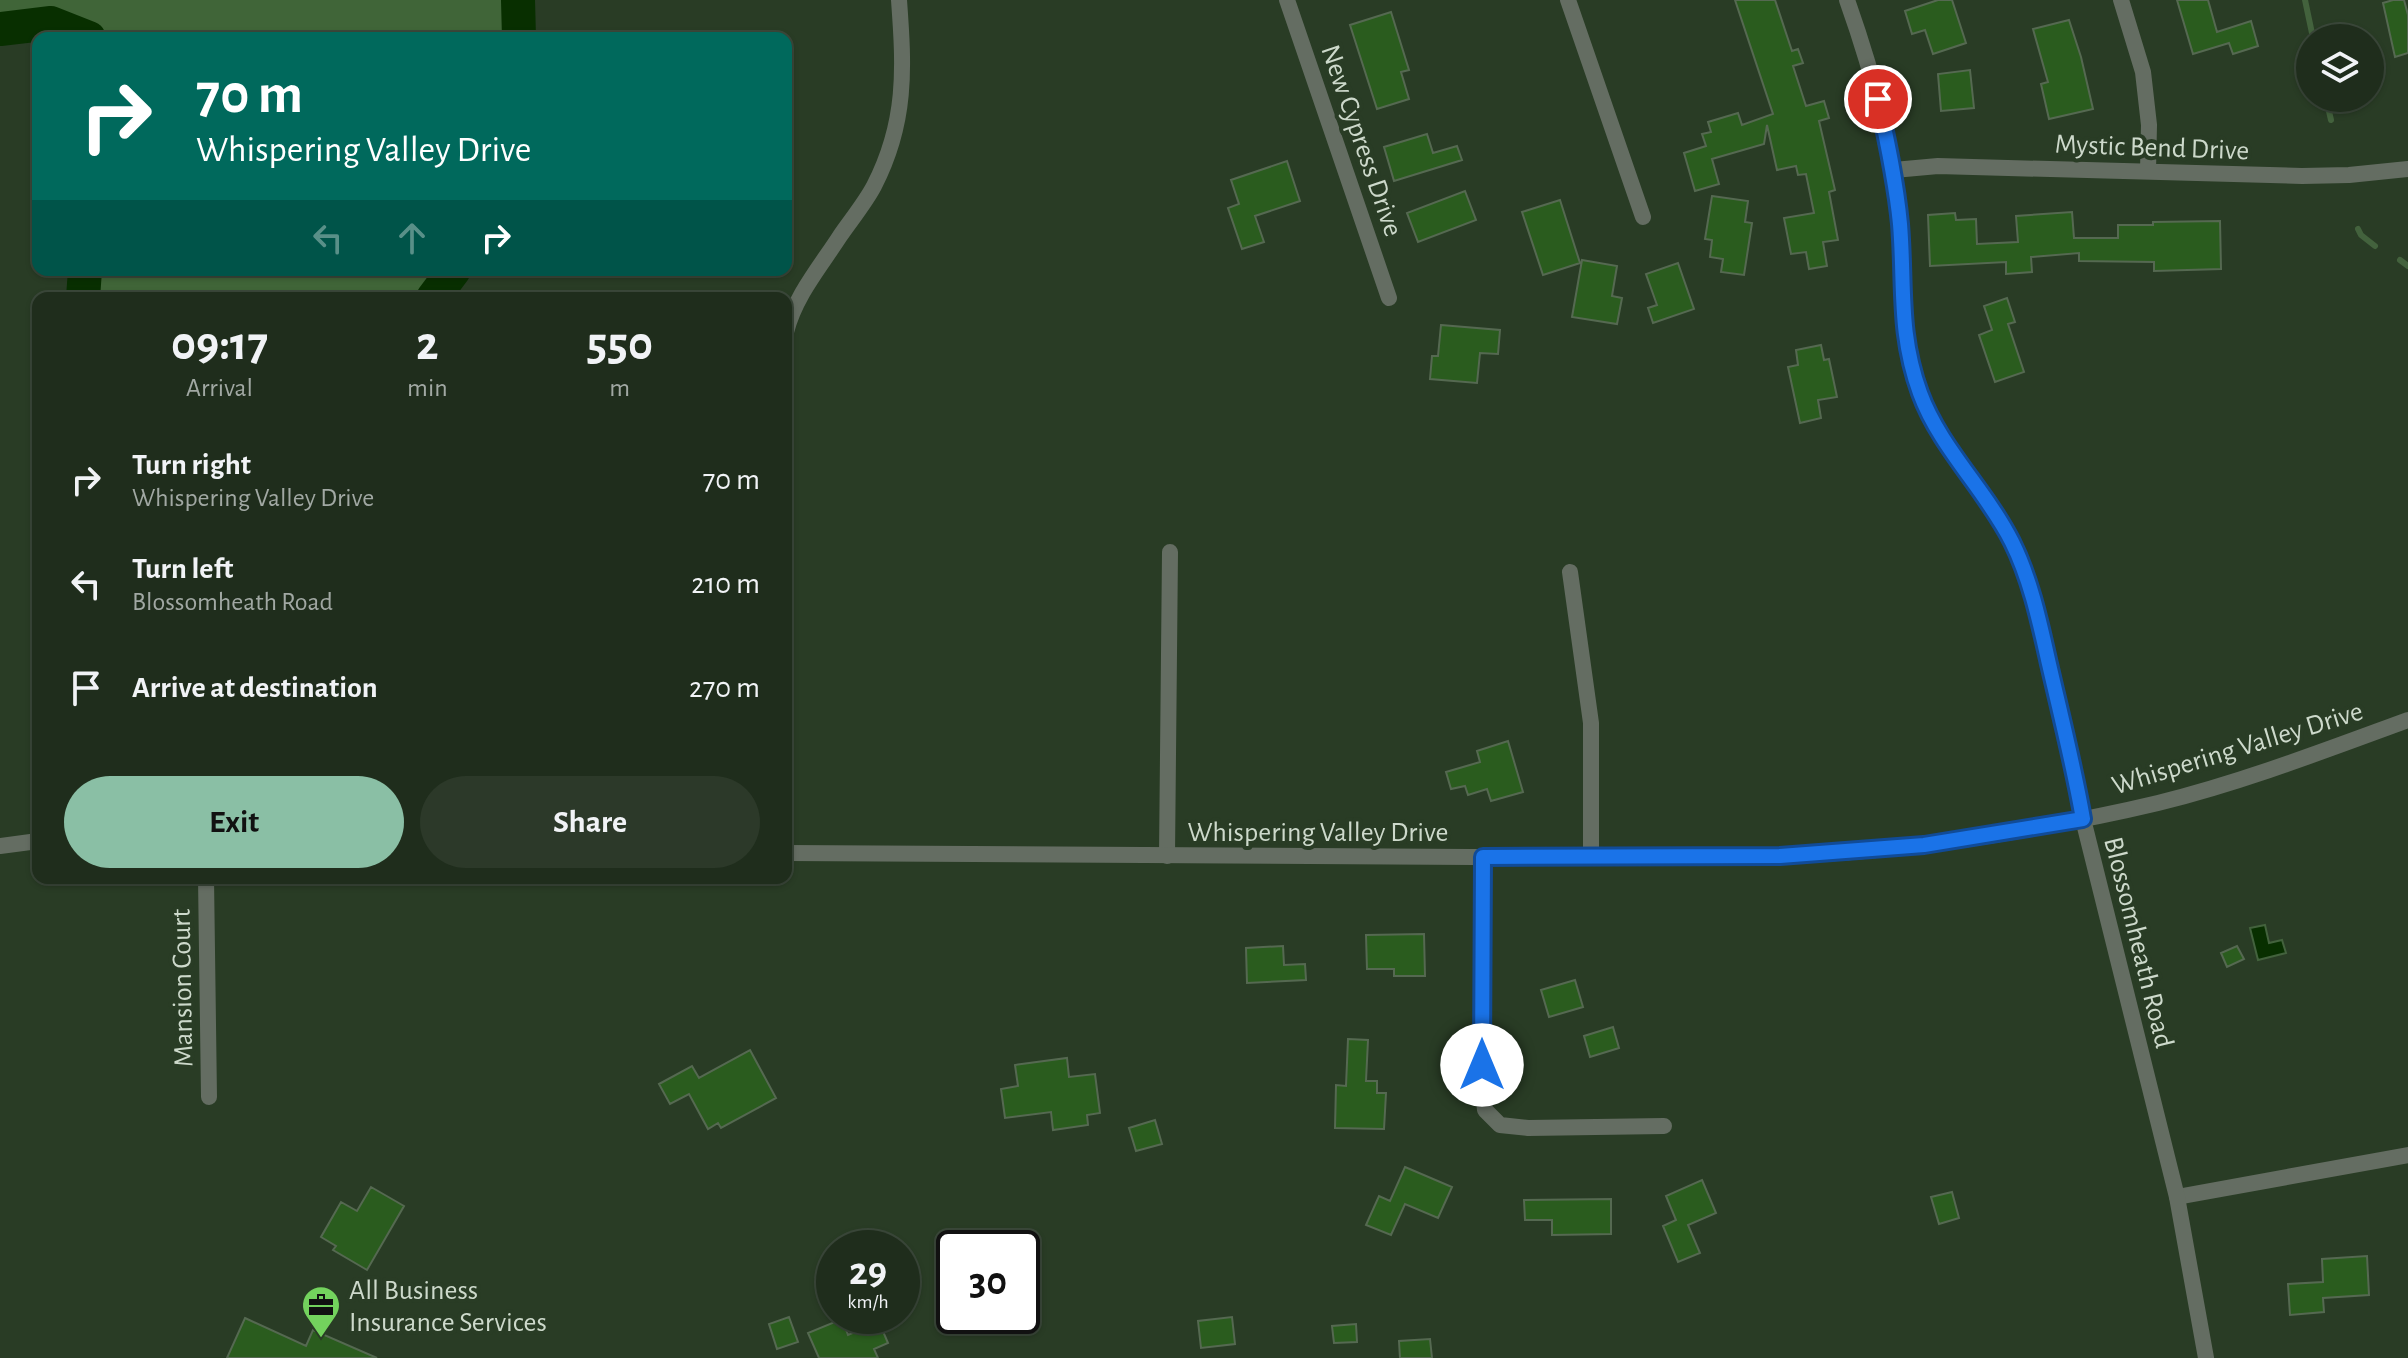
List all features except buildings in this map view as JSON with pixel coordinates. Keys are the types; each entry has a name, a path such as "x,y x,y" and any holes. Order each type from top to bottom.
{"street":[{"path":"792,314 802,292 874,187 888,154 901,103 904,63 899,0"},
{"name":"New Cypress Drive","path":"1287,0 1389,298"},
{"path":"1568,0 1643,217"},
{"name":"Blossomheath Road","path":"1847,0 1867,57 1894,170 1900,226 1902,309 1909,354 1920,393 1935,424 2001,521 2024,570 2177,1197 2206,1358"},
{"path":"2121,0 2143,72 2149,125 2148,171"},
{"name":"Mystic Bend Drive","path":"1894,170 1938,166 2302,176 2408,169"},
{"path":"1167,856 1170,552"},
{"path":"1570,572 1591,723 1591,858"},
{"name":"Whispering Valley Drive","path":"792,853 1591,858 1849,852 1954,841 2159,803 2408,720"},
{"path":"0,846 32,842"},
{"path":"1483,857 1485,1110 1500,1125 1528,1128 1664,1126"},
{"name":"Mansion Court","path":"206,884 209,1097"},
{"path":"2177,1197 2408,1155"}],"shaded area":[{"path":"0,0 518,0 519,32 74,32 51,23 0,29"},
{"path":"85,276 450,276 438,292 83,292"},
{"path":"2265,925 2269,943 2282,940 2286,953 2258,960 2250,928"}],"waterway":[{"path":"518,0 519,32"},
{"path":"2305,0 2310,24"},
{"path":"0,29 51,23 74,32"},
{"path":"2329,112 2331,120"},
{"path":"2358,229 2375,246"},
{"path":"2400,260 2408,266"},
{"path":"83,292 85,276"},
{"path":"438,292 450,276"}],"place":[{"name":"All Business Insurance Services","path":"321,1339"}],"route":[{"path":"1482,1065 1483,857 1780,856 1849,852 1924,845 2083,819 2040,626 2024,570 2001,521 1956,458 1920,393 1905,333 1894,170 1878,99"}]}
